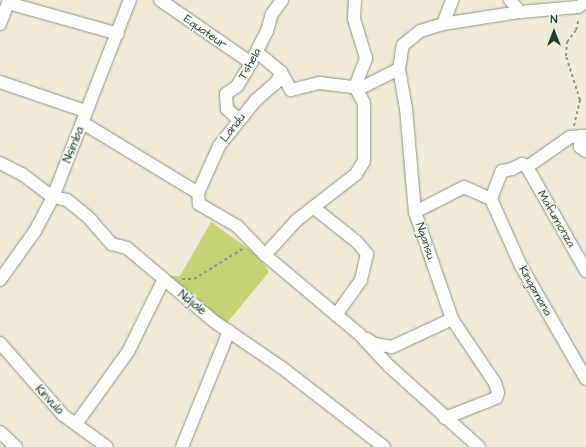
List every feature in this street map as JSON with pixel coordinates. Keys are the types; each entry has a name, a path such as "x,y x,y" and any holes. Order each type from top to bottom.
{"street":[{"name":"Nsimba","path":"0,280 35,231 53,197 118,34 130,0"},
{"name":"Equateur","path":"160,0 251,63"},
{"name":"Tshela","path":"239,120 227,110 224,100 226,94 237,86 251,63 272,14 282,0"},
{"path":"355,0 354,19 366,58 355,87"},
{"path":"443,24 452,0"},
{"path":"510,0 520,12"},
{"path":"0,24 9,1 118,34"},
{"path":"257,52 281,72 285,84 291,90 319,83 362,87 399,69 403,45 420,31 443,24 578,3"},
{"name":"Ngansu","path":"399,69 406,108 415,212 452,319 494,383 498,393 496,398 444,418"},
{"name":"Landu","path":"198,193 219,146 256,100 276,82 281,72"},
{"path":"0,82 84,117 198,193 199,204 233,223 265,255 359,334 389,366 444,418 478,447"},
{"path":"265,255 297,220 356,174 364,161 364,103 355,87"},
{"path":"415,212 464,188 492,199 502,171 512,169 522,164 527,168 570,137 584,136 580,147 586,151"},
{"name":"Ndjiale","path":"0,163 22,174 53,197 73,205 112,244 126,248 163,281 229,331 281,367 368,442 384,447"},
{"name":"Mafumonza","path":"527,168 586,271"},
{"name":"Kingamana","path":"492,199 521,266 586,379"},
{"path":"313,207 358,242 367,254 361,280 336,315"},
{"path":"76,424 128,352 163,281"},
{"path":"359,334 375,344 392,347 452,319"},
{"path":"182,447 229,331"},
{"name":"Kinvula","path":"0,344 48,399 76,424 107,447"},
{"path":"0,432 16,447"}],"path":[{"path":"578,3 579,22 567,42 566,56 580,100 574,127 584,136"},
{"path":"163,281 194,279 252,243"}],"green space":[{"path":"211,222 259,256 269,272 226,324 167,279 171,276 180,276"}]}
